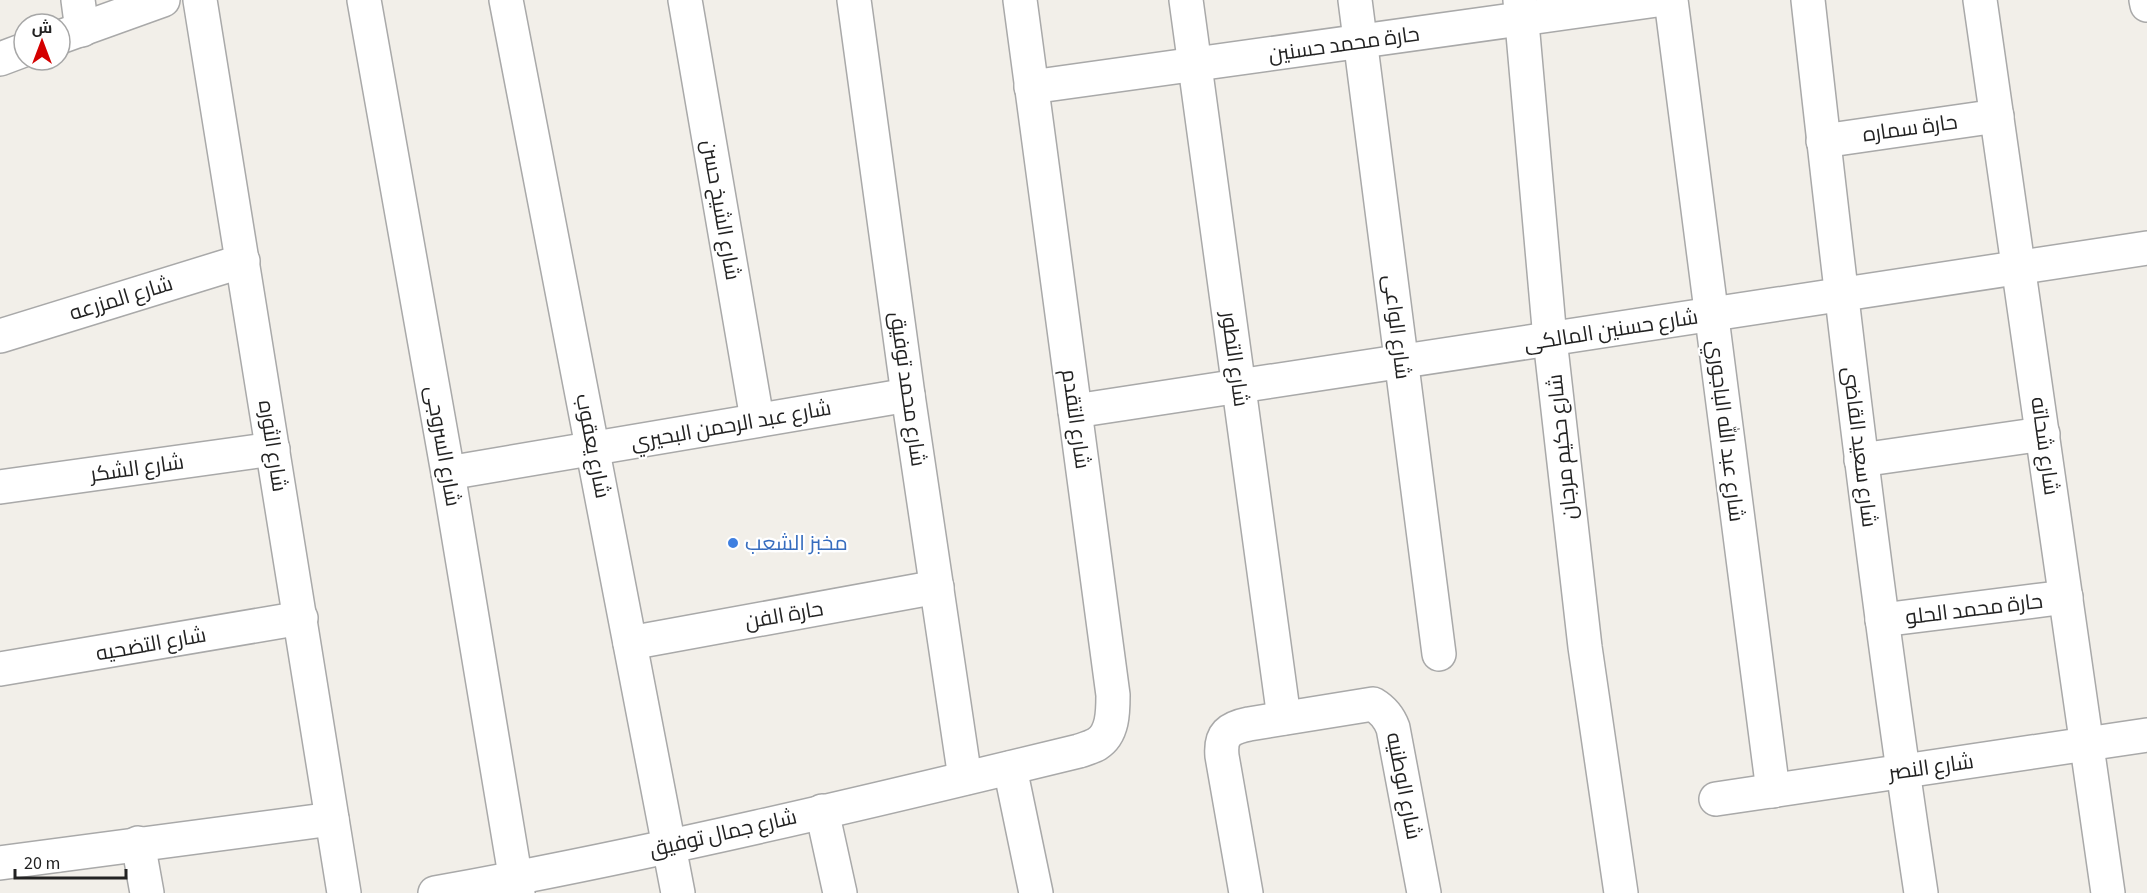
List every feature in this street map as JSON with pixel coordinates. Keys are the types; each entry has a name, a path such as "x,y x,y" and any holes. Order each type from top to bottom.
{"street":[{"path":"73,22 164,0"},
{"name":"شارع الثوره","path":"200,0 344,893"},
{"name":"شارع السروجى","path":"364,0 448,473 517,886"},
{"name":"شارع يعقوب","path":"506,0 678,893"},
{"name":"شارع الشيخ حسن","path":"685,0 757,419"},
{"name":"شارع محمد توفيق","path":"854,0 908,395 965,778"},
{"name":"شارع التقدم","path":"1010,768 1098,744 1109,730 1113,714 1113,695 1020,0"},
{"name":"شارع التطور","path":"1186,0 1284,718"},
{"name":"شارع الواعى","path":"1355,0 1439,654"},
{"name":"حارة محمد حسنين","path":"1030,87 1360,41 1521,10 1657,0"},
{"name":"شارع عبد الله الباجوري","path":"1671,0 1773,791"},
{"name":"شارع سعيد القاضى","path":"1808,0 1840,295 1902,772 1921,893"},
{"name":"شارع شحاته","path":"1980,0 2108,893"},
{"path":"2146,0 2147,5"},
{"name":"شارع حكيم مرجان","path":"1521,10 1550,339 1585,647 1621,893"},
{"name":"حارة سماره","path":"1823,141 1997,116"},
{"name":"شارع حسنين المالكى","path":"1075,411 2147,248"},
{"name":"شارع المزرعه","path":"0,336 243,261"},
{"name":"شارع عبد الرحمن البحيري","path":"448,473 908,395"},
{"path":"1861,460 2043,434"},
{"name":"شارع الشكر","path":"0,487 273,449"},
{"name":"حارة الفن","path":"630,643 938,587"},
{"name":"حارة محمد الحلو","path":"1882,620 2066,597"},
{"name":"شارع التضحيه","path":"0,669 301,618"},
{"name":"شارع الوطنيه","path":"1246,893 1221,744 1225,735 1235,727 1249,724 1372,704 1382,709 1394,728 1425,893"},
{"name":"شارع النصر","path":"1716,799 2147,735"},
{"path":"1010,768 1036,893"},
{"name":"شارع جمال توفيق","path":"435,893 517,886 669,846 1010,768"},
{"path":"822,811 840,893"},
{"path":"0,863 332,819"},
{"path":"138,843 147,893"}],"place":[{"name":"مخبز الشعب","path":"733,543"}]}
